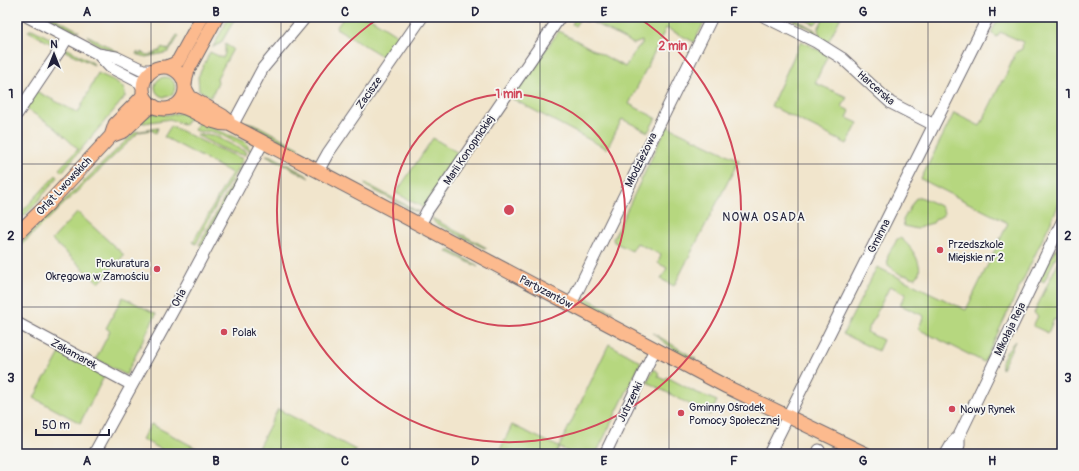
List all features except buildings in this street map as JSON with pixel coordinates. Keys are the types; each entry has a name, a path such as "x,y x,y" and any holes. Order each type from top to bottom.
{"main road":[{"path":"202,17 178,61 174,64 152,70 146,78 143,89 147,99 154,106 164,109 174,106 183,98 188,70 217,17"},
{"path":"166,66 178,71 183,79 185,87"},
{"name":"Partyzantów","path":"185,87 190,97 223,116 231,125"},
{"name":"Orląt Lwowskich","path":"17,234 48,204 111,136 115,124 140,99 143,89"},
{"name":"Orląt Lwowskich","path":"111,136 124,131 147,109 154,106"},
{"name":"Partyzantów","path":"174,106 184,108 210,122 231,125 727,387 866,454"}],"street":[{"name":"Zacisze","path":"318,171 328,153 422,17"},
{"name":"Marii Konopnickiej","path":"420,225 436,198 560,17"},
{"name":"Młodzieżowa","path":"571,304 712,17"},
{"name":"Harcerska","path":"765,17 816,42 841,58 891,104 934,125"},
{"path":"32,18 98,54 116,57 141,69 152,70"},
{"name":"Gminna","path":"769,454 986,18"},
{"path":"231,125 263,68 303,20"},
{"path":"17,114 67,38"},
{"path":"98,54 110,67 139,82 143,89"},
{"name":"Orla","path":"94,454 263,142"},
{"name":"Mikołaja Reja","path":"956,454 960,436 1058,242 1062,222"},
{"name":"Zakamarek","path":"17,323 132,385"},
{"name":"Jutrzenki","path":"605,454 655,349"},
{"name":"Mikołaja Reja","path":"946,454 952,442 960,436"}],"green space":[{"path":"48,17 53,17 79,31 74,31"},
{"path":"229,17 236,17 221,43 213,47"},
{"path":"344,17 369,17 402,38 387,59 336,28"},
{"path":"576,17 703,17 706,19 694,42 666,28 629,104 656,118 648,132 622,119 607,149 511,98 559,31 625,67 638,47 642,45 642,41 634,44 588,20 587,22 580,19 575,26 572,24"},
{"path":"787,17 792,17 815,30 817,38 810,36 813,30"},
{"path":"803,17 841,17 828,42 820,38 818,29 823,19 820,18 814,24 803,19"},
{"path":"999,17 1057,17 1062,20 1062,198 984,362 918,329 924,316 900,305 906,294 890,286 867,332 883,340 878,351 843,334 877,267 966,310 1008,223 921,179 954,113 980,126 1002,81 1003,82 1016,52 1022,49 1023,42 1000,32 997,37 991,33"},
{"path":"32,29 57,42 57,47 28,31"},
{"path":"87,35 120,53 106,49 93,42"},
{"path":"177,35 179,36 169,52 146,57 136,54 137,52 140,54 141,52 147,55 152,55 158,51 159,52 162,47 169,50"},
{"path":"801,41 828,55 815,83 847,97 842,107 850,111 847,118 858,123 847,144 771,106"},
{"path":"225,44 233,49 217,78 218,82 211,97 199,90 198,77 210,52 223,58 225,53"},
{"path":"66,49 93,63 94,65 63,50"},
{"path":"98,73 120,85 125,92 125,97 62,172 59,169 78,149 53,126 25,108 36,91 78,113"},
{"path":"165,77 172,80 175,87 172,94 165,97 158,94 155,87 158,80"},
{"path":"155,113 166,115 181,113 190,117 185,125 170,119 144,123 141,122 147,116"},
{"path":"199,122 245,142 251,151 228,138 211,131 194,130"},
{"path":"246,122 255,124 299,148 296,149"},
{"path":"171,126 243,159 219,201 216,200 232,173 164,137"},
{"path":"667,126 739,160 674,286 661,279 667,268 658,263 661,255 637,243 632,251 614,242 613,239"},
{"path":"158,128 156,133 151,130 139,132 17,249 17,246 135,132"},
{"path":"207,134 215,136 246,152 245,155 227,150 196,135"},
{"path":"433,138 460,154 424,208 396,193"},
{"path":"266,155 272,156 309,178"},
{"path":"244,162 246,164 202,245 199,245"},
{"path":"56,175 58,177 32,208 17,223 17,217"},
{"path":"365,183 419,212 414,211 366,186"},
{"path":"919,197 940,206 944,213 933,223 917,229 904,226 903,220 915,199"},
{"path":"216,201 218,202 196,244 193,242"},
{"path":"77,212 124,255 99,283 52,240"},
{"path":"432,218 487,248 484,248 435,223"},
{"path":"900,238 908,245 916,256 920,268 919,274 916,278 899,274 888,265 888,254 897,239"},
{"path":"1060,249 1044,282 1041,281 1041,277 1054,251"},
{"path":"449,250 477,265 478,267 446,251"},
{"path":"1062,254 1062,322 1054,319 1048,333 1033,326 1038,316 1034,313"},
{"path":"581,295 613,312 589,305 585,302"},
{"path":"123,297 156,314 126,375 96,359 110,331 106,328"},
{"path":"653,333 696,359 680,353"},
{"path":"1015,341 1002,369 1001,366 1003,358"},
{"path":"609,344 641,362 596,454 572,454 559,447"},
{"path":"61,351 105,375 80,423 34,398"},
{"path":"654,369 659,373 658,376 665,380 667,377 693,391 717,401 710,415 647,382"},
{"path":"278,409 356,450 354,454 265,454 257,450"},
{"path":"151,424 207,454 170,454 142,439"},
{"path":"512,425 559,447 556,454 498,454"}],"place":[{"name":"Przedszkole Miejskie nr 2","path":"940,250"},
{"name":"Prokuratura Okręgowa w Zamościu","path":"157,269"},
{"name":"Polak","path":"224,332"},
{"name":"Nowy Rynek","path":"952,409"},
{"name":"Gminny Ośrodek Pomocy Społecznej","path":"681,413"}],"district":[{"name":"NOWA OSADA","path":"764,217"}]}
